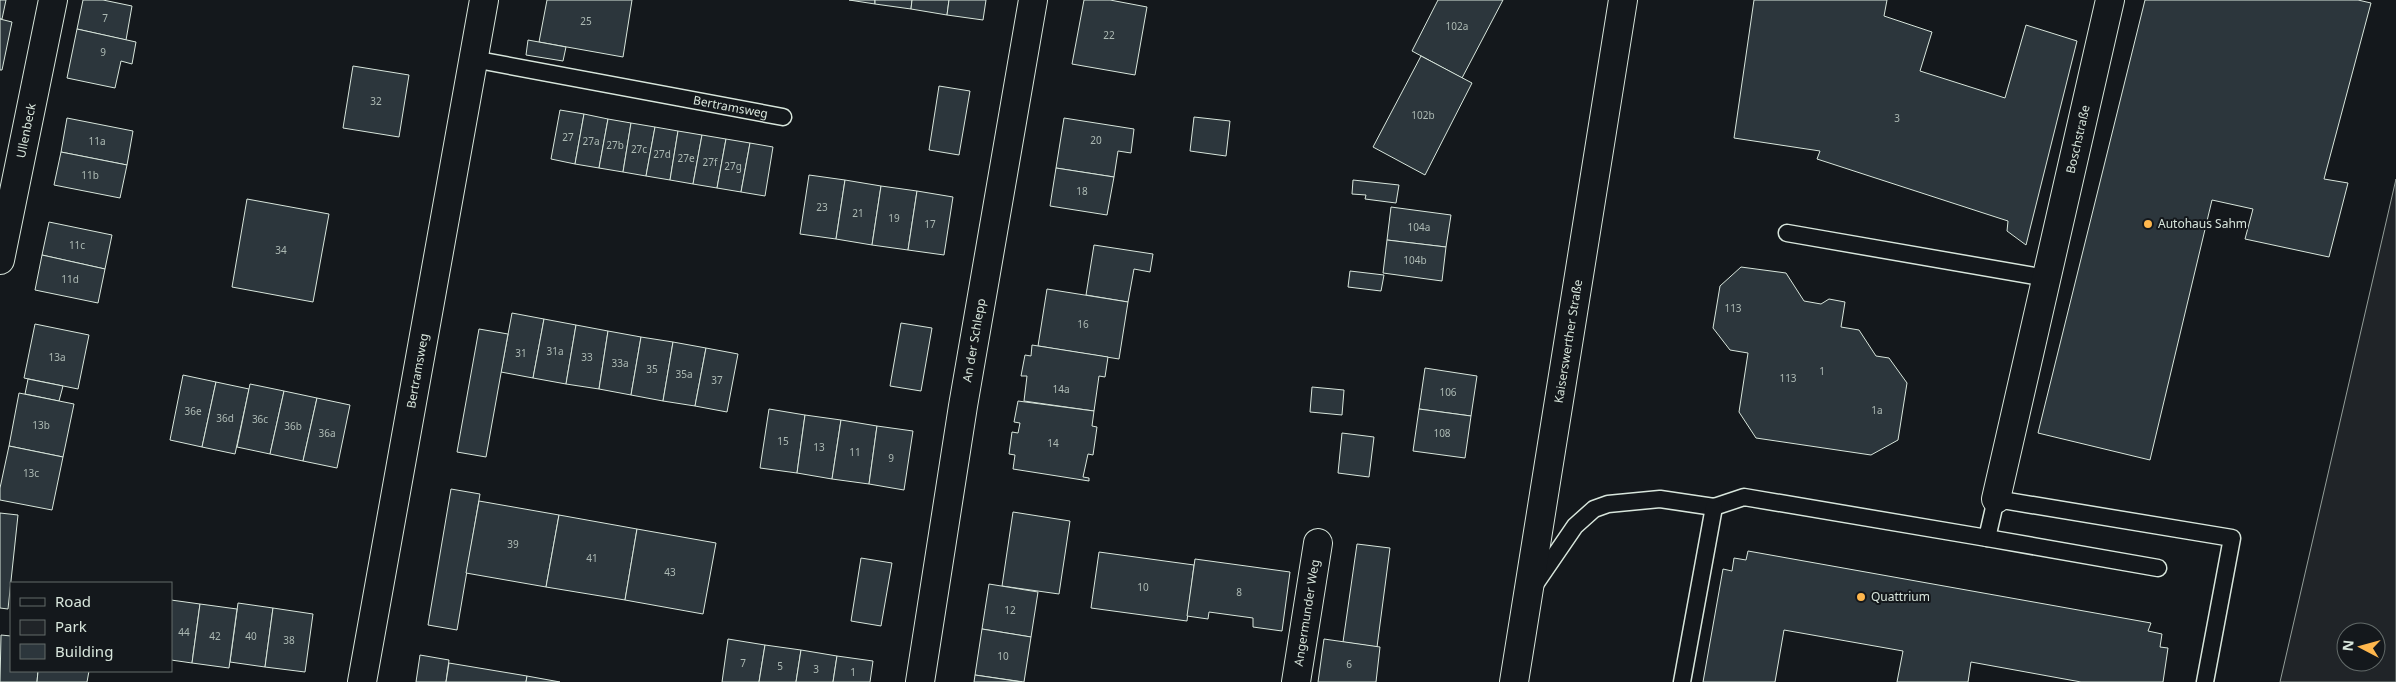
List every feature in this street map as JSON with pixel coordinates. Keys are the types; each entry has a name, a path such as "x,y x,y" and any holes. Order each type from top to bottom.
{"street":[{"name":"Ullenbeck","path":"0,260 53,0"},
{"name":"Bertramsweg","path":"362,682 484,0"},
{"name":"An der Schlepp","path":"920,682 963,406 1033,0"},
{"name":"Kaiserswerther Straße","path":"1514,682 1623,0"},
{"name":"Boschstraße","path":"1996,499 2110,0"},
{"name":"Angermunder Weg","path":"1296,682 1318,543"}],"lane":[{"name":"Bertramsweg","path":"473,59 783,117"},
{"path":"1787,233 2046,278"},
{"path":"1528,598 1542,571 1575,526 1594,509 1608,504 1660,499 1714,507 1744,497 2158,568"},
{"path":"1987,538 1996,499 2232,538 2205,682"},
{"path":"1682,682 1714,507"}],"green space":[{"path":"2396,179 2396,682 2280,682"}],"building":[{"path":"0,0 6,0 2,19 0,19"},
{"path":"83,0 103,0 132,6 126,40 77,29"},
{"path":"547,0 632,0 623,57 539,42"},
{"path":"849,0 875,0 875,4"},
{"path":"875,0 912,0 911,9 875,4"},
{"path":"912,0 949,0 947,15 911,9"},
{"path":"949,0 986,0 983,20 947,15"},
{"path":"1084,0 1110,0 1147,7 1135,75 1072,64"},
{"path":"1438,0 1503,0 1462,78 1412,51"},
{"path":"1754,0 1887,0 1884,16 1932,32 1920,71 2005,98 2026,25 2077,41 2026,245 2007,231 2008,221 1817,159 1820,151 1734,138"},
{"name":"Autohaus Sahm","path":"2145,0 2358,0 2371,3 2324,179 2348,183 2329,257 2245,239 2253,209 2212,200 2150,460 2038,433"},
{"path":"0,19 12,22 2,70 0,70"},
{"path":"77,29 136,42 132,64 121,61 115,88 67,78"},
{"path":"528,40 566,47 563,61 526,55"},
{"path":"1421,56 1472,83 1425,175 1373,147"},
{"path":"353,66 409,75 399,137 343,128"},
{"path":"939,86 970,91 959,155 929,150"},
{"path":"560,110 584,114 575,164 551,159"},
{"path":"584,114 608,119 599,168 575,164"},
{"path":"1194,117 1230,121 1226,156 1190,151"},
{"path":"67,118 133,131 127,165 61,152"},
{"path":"1064,118 1134,129 1131,153 1118,151 1114,177 1056,168"},
{"path":"608,119 631,123 623,172 599,168"},
{"path":"631,123 655,127 646,176 623,172"},
{"path":"655,127 678,131 670,180 646,176"},
{"path":"678,131 702,135 693,184 670,180"},
{"path":"702,135 726,139 717,188 693,184"},
{"path":"726,139 750,143 741,192 717,188"},
{"path":"750,143 773,147 765,196 741,192"},
{"path":"61,152 127,165 120,198 54,185"},
{"path":"1056,168 1114,177 1107,215 1050,206"},
{"path":"809,175 845,180 836,239 800,234"},
{"path":"845,180 881,186 872,245 836,239"},
{"path":"1353,180 1399,185 1396,203 1365,199 1366,195 1352,194"},
{"path":"881,186 917,191 908,250 872,245"},
{"path":"917,191 953,197 944,255 908,250"},
{"path":"247,199 329,214 313,302 232,287"},
{"path":"1391,207 1451,215 1446,247 1387,240"},
{"path":"49,222 112,235 105,269 42,255"},
{"path":"1387,240 1446,247 1442,281 1383,273"},
{"path":"1094,245 1153,254 1150,272 1134,269 1128,302 1086,295"},
{"path":"42,255 105,269 98,303 35,290"},
{"path":"1741,267 1786,273 1804,301 1821,304 1829,299 1845,302 1841,327 1859,330 1876,356 1889,358 1907,383 1898,440 1871,455 1756,438 1739,412 1748,353 1730,350 1713,328 1720,286"},
{"path":"1350,271 1384,275 1381,291 1348,287"},
{"path":"1047,289 1128,302 1119,359 1038,346"},
{"path":"512,313 544,319 533,378 501,372"},
{"path":"544,319 576,325 566,384 533,378"},
{"path":"901,323 932,328 921,391 890,386"},
{"path":"35,324 89,335 78,389 24,378"},
{"path":"576,325 608,331 599,389 566,384"},
{"path":"479,329 508,334 486,457 457,452"},
{"path":"608,331 641,337 631,395 599,389"},
{"path":"641,337 673,342 663,401 631,395"},
{"path":"673,342 706,348 695,406 663,401"},
{"path":"1032,345 1108,357 1105,377 1099,376 1094,411 1024,401 1027,376 1021,376 1025,355 1031,356"},
{"path":"706,348 738,354 727,412 695,406"},
{"path":"1425,368 1477,376 1471,416 1419,409"},
{"path":"183,375 216,382 202,447 170,440"},
{"path":"28,379 63,386 59,401 25,394"},
{"path":"216,382 249,389 235,454 202,447"},
{"path":"250,384 284,391 270,454 237,447"},
{"path":"1312,387 1344,390 1342,415 1310,412"},
{"path":"284,391 317,398 303,461 270,454"},
{"path":"19,393 74,404 63,457 9,446"},
{"path":"317,398 350,405 337,468 303,461"},
{"path":"1018,401 1094,411 1092,426 1097,427 1093,455 1088,454 1083,477 1089,478 1089,481 1013,469 1015,455 1009,454 1012,432 1018,433 1020,423 1014,422"},
{"path":"769,409 805,415 797,473 760,468"},
{"path":"1419,409 1471,416 1465,458 1413,451"},
{"path":"805,415 841,420 832,479 797,473"},
{"path":"841,420 877,426 869,484 832,479"},
{"path":"877,426 913,431 904,490 869,484"},
{"path":"1342,433 1374,437 1369,477 1338,473"},
{"path":"9,446 63,457 52,510 0,500 0,488"},
{"path":"451,489 480,494 457,630 428,625"},
{"path":"479,501 559,515 546,587 466,573"},
{"path":"1013,512 1070,521 1059,594 1002,586"},
{"path":"0,513 18,515 8,609 0,608"},
{"path":"559,515 637,529 625,600 546,587"},
{"path":"637,529 716,543 703,614 625,600"},
{"path":"1357,544 1390,548 1377,647 1343,642"},
{"name":"Quattrium","path":"1748,551 2151,623 2148,631 2162,634 2160,647 2168,648 2163,682 2081,682 1971,662 1968,682 1897,682 1903,651 1784,630 1775,682 1703,682 1723,569 1732,571 1734,558 1746,560"},
{"path":"1099,552 1194,565 1187,621 1091,608"},
{"path":"861,558 892,563 881,626 851,621"},
{"path":"1195,559 1290,572 1282,631 1253,627 1253,618 1209,612 1208,619 1187,616"},
{"path":"989,584 1038,592 1031,637 982,629"},
{"path":"172,600 200,604 192,663 172,660"},
{"path":"238,603 273,608 265,667 230,662"},
{"path":"200,604 237,609 229,668 192,663"},
{"path":"273,608 313,614 305,672 265,667"},
{"path":"982,629 1031,637 1024,682 975,675"},
{"path":"1,635 10,636 10,672 38,672 37,682 0,682"},
{"path":"728,639 765,645 759,682 722,682"},
{"path":"1324,639 1380,647 1376,682 1318,682"},
{"path":"765,645 801,650 796,682 759,682"},
{"path":"801,650 837,656 833,682 796,682"},
{"path":"420,655 449,660 446,682 416,682"},
{"path":"837,656 873,661 870,682 833,682"},
{"path":"449,663 527,676 526,682 446,682"},
{"path":"38,672 89,672 87,682 37,682"},
{"path":"975,675 1022,682 974,682"},
{"path":"527,676 560,682 526,682"}],"place":[{"name":"Autohaus Sahm","path":"2148,224"},
{"name":"Quattrium","path":"1861,597"}]}
